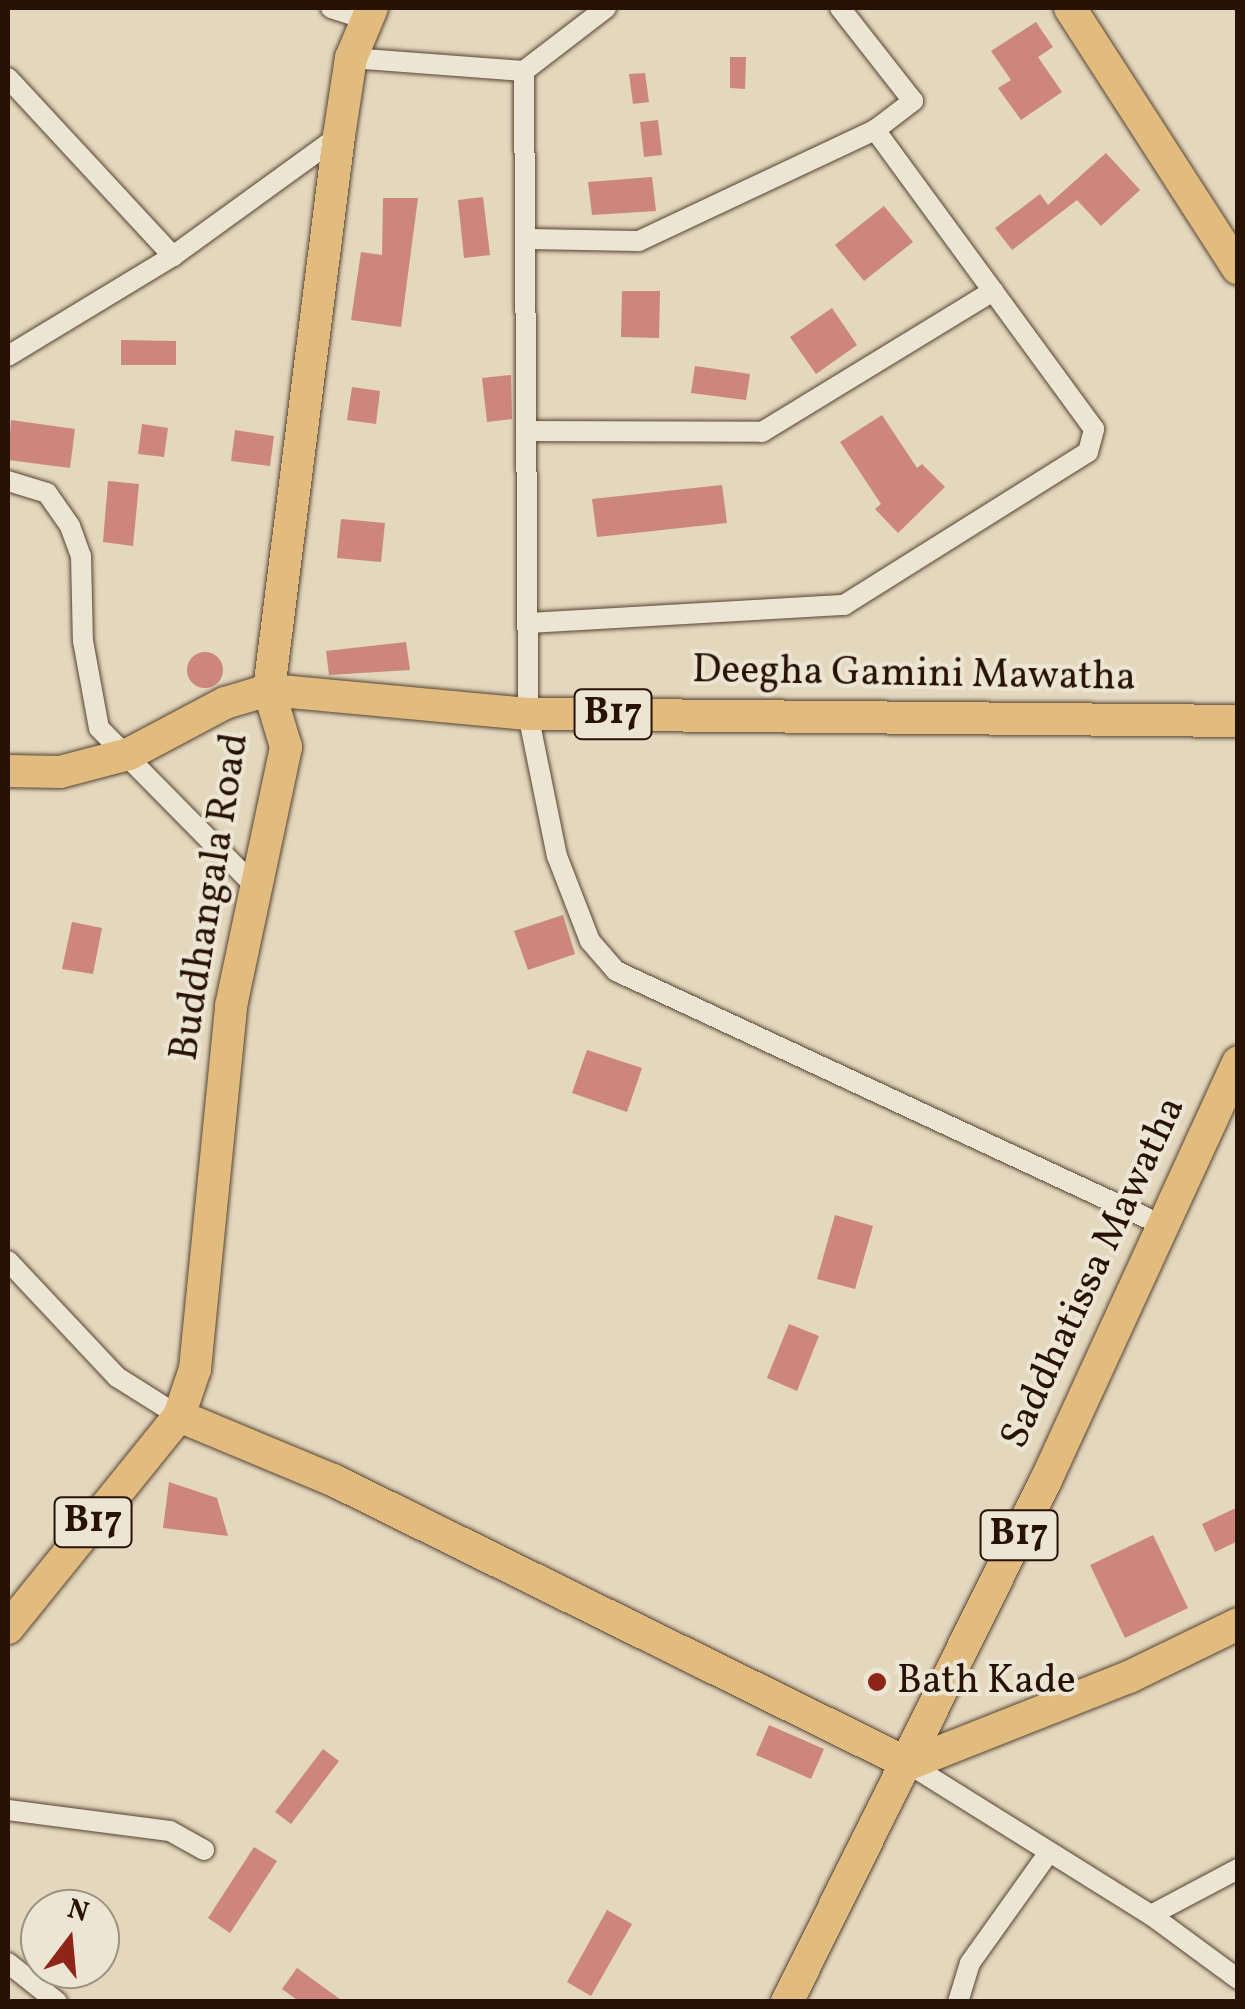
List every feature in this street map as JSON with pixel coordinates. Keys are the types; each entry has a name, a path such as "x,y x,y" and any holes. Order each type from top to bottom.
{"main road":[{"path":"1070,8 1238,269"},
{"name":"Buddhangala Road","path":"8,1628 179,1416 195,1369 231,1006 253,884 286,748 269,690 338,136 350,58 370,14"},
{"name":"Deegha Gamini Mawatha","path":"8,771 60,772 129,754 225,703 269,690 528,714 1238,720"},
{"name":"Saddhatissa Mawatha","path":"787,2002 909,1764 1235,1075"},
{"path":"179,1416 332,1480 909,1764 1129,1677 1238,1624"}],"street":[{"path":"331,8 370,14"},
{"path":"350,58 524,71 606,8"},
{"path":"526,239 638,241 874,130 914,101 840,8"},
{"path":"524,71 528,714 557,856 590,941 616,971 1164,1226"},
{"path":"8,78 173,256"},
{"path":"530,623 844,605 1088,452 1094,430 874,130"},
{"path":"8,356 173,256 338,136"},
{"path":"528,431 762,432 993,291"},
{"path":"8,481 47,493 70,526 81,556 83,640 99,728 129,754 253,884"},
{"path":"8,1261 118,1378 179,1416"},
{"path":"909,1764 1047,1855 1151,1915 1238,1979"},
{"path":"8,1810 170,1831 204,1850"},
{"path":"958,2002 970,1962 1047,1855"},
{"path":"1151,1915 1238,1868"},
{"path":"8,1963 57,2002"}],"building":[{"path":"1036,22 1053,47 1038,57 1062,92 1021,120 998,88 1011,80 991,51"},
{"path":"730,57 746,57 745,89 730,88"},
{"path":"645,73 649,102 633,104 629,74"},
{"path":"658,120 662,155 644,157 640,122"},
{"path":"1106,153 1140,190 1101,226 1077,200 1012,250 995,228 1040,194 1048,205"},
{"path":"652,177 656,211 592,215 588,182"},
{"path":"483,197 490,255 464,258 458,200"},
{"path":"383,198 418,198 401,327 351,320 361,252 382,255"},
{"path":"884,206 913,242 864,281 835,245"},
{"path":"622,291 660,291 659,338 621,337"},
{"path":"832,308 857,345 816,374 790,337"},
{"path":"121,340 176,341 176,365 121,365"},
{"path":"695,366 750,374 746,400 691,393"},
{"path":"511,375 512,419 487,422 482,378"},
{"path":"352,387 380,391 376,424 347,420"},
{"path":"882,415 917,468 922,464 945,487 898,533 875,509 881,504 840,442"},
{"path":"11,420 75,429 70,468 8,460"},
{"path":"142,424 168,428 164,457 138,454"},
{"path":"235,430 274,436 270,466 231,461"},
{"path":"108,481 139,484 133,546 103,542"},
{"path":"722,485 727,523 597,537 592,499"},
{"path":"341,519 385,523 381,562 337,558"},
{"path":"406,642 410,670 329,675 326,651"},
{"path":"205,652 218,657 223,670 218,683 205,688 192,683 187,670 192,657"},
{"path":"563,915 575,954 528,970 514,931"},
{"path":"72,922 102,928 93,974 62,969"},
{"path":"587,1050 642,1068 627,1112 572,1093"},
{"path":"835,1215 873,1226 855,1289 817,1279"},
{"path":"789,1324 819,1336 797,1391 767,1378"},
{"path":"169,1482 217,1498 228,1536 163,1528"},
{"path":"1238,1507 1238,1541 1215,1552 1202,1524"},
{"path":"1153,1535 1188,1608 1125,1638 1090,1565"},
{"path":"769,1725 824,1749 811,1779 756,1755"},
{"path":"323,1749 339,1761 291,1824 275,1812"},
{"path":"254,1847 277,1861 230,1933 208,1918"},
{"path":"607,1910 632,1924 591,1996 567,1982"},
{"path":"297,1968 344,2002 300,2002 282,1989"}],"place":[{"name":"Bath Kade","path":"877,1682"}]}
